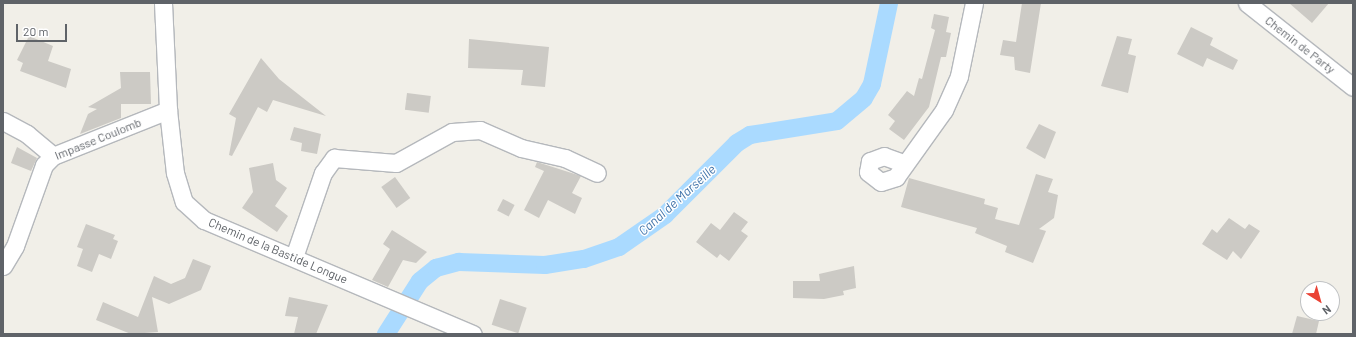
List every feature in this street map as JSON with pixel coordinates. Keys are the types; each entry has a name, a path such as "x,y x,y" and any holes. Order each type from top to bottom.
{"street":[{"name":"Chemin de la Bastide Longue","path":"163,3 168,110 175,174 184,202 204,220 419,309 473,334"},
{"path":"903,163 944,110 959,76 974,3"},
{"name":"Chemin de Party","path":"1247,3 1353,87"},
{"name":"Impasse Coulomb","path":"3,266 15,246 40,173 53,156 168,110"},
{"path":"3,121 27,134 53,156"},
{"path":"294,257 323,173 334,158 396,164 452,132 480,130 521,148 565,158 596,173"}],"building":[{"path":"1022,3 1041,3 1030,73 1015,70 1014,57 1000,55 1003,40 1016,42"},
{"path":"1289,3 1329,3 1312,23"},
{"path":"934,14 949,17 946,32 951,33 946,57 941,57 929,107 904,140 889,129 895,121 888,115 907,91 914,96 919,78 922,79 935,30 931,28"},
{"path":"1191,27 1213,38 1210,45 1238,60 1233,70 1207,58 1203,67 1177,54"},
{"path":"29,36 53,46 48,61 71,69 66,88 20,71 23,63 17,60"},
{"path":"1117,36 1132,39 1128,54 1136,56 1128,93 1101,86"},
{"path":"469,39 549,47 545,87 521,85 523,70 468,68"},
{"path":"261,58 279,79 326,116 273,100 267,112 258,107 232,156 229,155 236,118 229,114"},
{"path":"120,72 150,72 151,104 121,104 121,118 80,134 88,114 97,109 88,107 121,88"},
{"path":"407,93 431,96 429,113 405,110"},
{"path":"1039,124 1056,132 1045,159 1026,148"},
{"path":"294,127 321,134 317,154 301,151 302,143 290,140"},
{"path":"17,147 37,158 31,171 11,163"},
{"path":"537,162 581,176 572,193 582,198 575,214 548,200 539,218 524,210 544,171 535,167"},
{"path":"273,163 276,180 287,188 275,206 288,216 277,232 242,208 253,192 249,168"},
{"path":"1036,174 1053,179 1048,192 1058,195 1054,218 1039,229 1046,231 1033,263 1005,252 1007,246 975,233 977,228 901,207 909,178 985,199 984,204 998,208 995,219 1019,225"},
{"path":"395,177 410,198 397,208 381,187"},
{"path":"503,199 515,205 509,216 497,211"},
{"path":"734,212 748,222 741,231 748,236 729,261 720,254 717,258 696,242 711,223 720,230"},
{"path":"1229,218 1245,229 1249,224 1260,231 1241,259 1233,251 1227,260 1202,244 1212,229 1217,233"},
{"path":"86,224 115,235 113,239 118,241 111,259 99,254 92,272 77,266 83,249 77,247"},
{"path":"392,230 427,252 416,263 403,260 388,287 372,280 390,249 383,244"},
{"path":"193,259 211,266 201,290 169,304 152,297 158,332 131,334 96,320 103,302 138,317 154,276 171,284 185,278"},
{"path":"854,266 856,288 843,291 844,295 824,299 793,298 793,281 820,281 819,274"},
{"path":"289,297 328,305 316,334 294,334 298,317 285,316"},
{"path":"500,299 527,308 518,333 492,325"},
{"path":"1297,316 1300,317 1300,321 1319,321 1316,334 1292,334"}],"waterway":[{"name":"Canal de Marseille","path":"386,334 420,281 436,268 459,262 545,265 584,259 619,247 665,215 737,143 750,135 837,121 864,98 872,84 889,3"}]}
